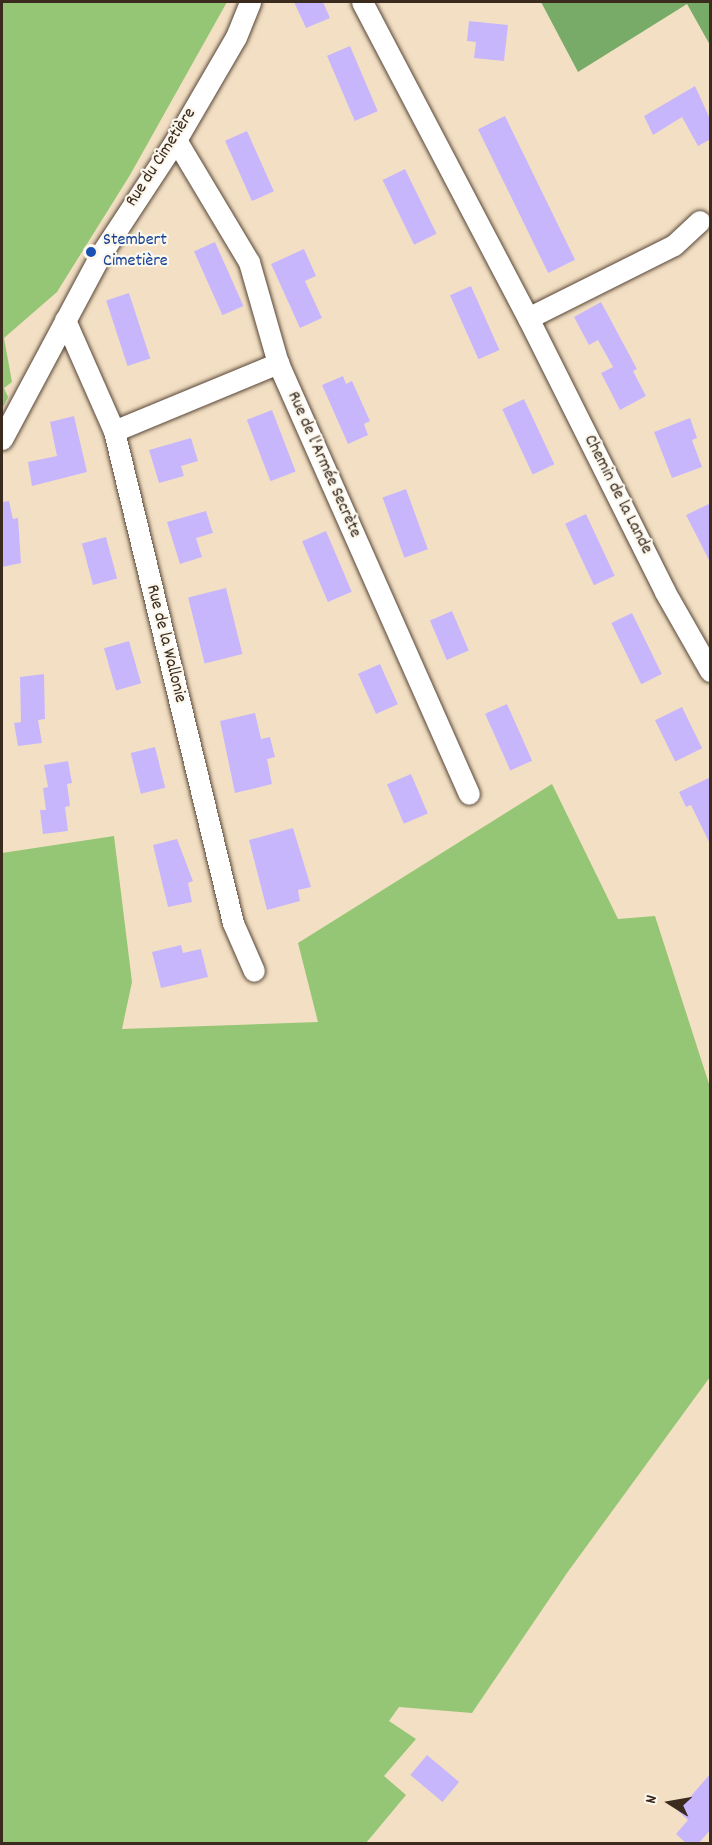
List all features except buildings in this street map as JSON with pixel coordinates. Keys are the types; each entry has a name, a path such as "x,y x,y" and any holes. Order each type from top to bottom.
{"street":[{"name":"Rue du Cimetière","path":"2,439 99,256 176,140 236,37 250,2"},
{"name":"Chemin de la Lande","path":"362,2 528,318 665,592 711,671"},
{"name":"Rue de l'Armée Secrète","path":"176,140 249,262 278,363 469,794"},
{"path":"528,318 674,245 700,221"},
{"name":"Rue de la Wallonie","path":"65,320 114,431 233,923 255,971"},
{"path":"114,431 278,363"}],"green space":[{"path":"2,2 227,2 130,175 57,292 4,338 12,382 4,388 8,397 2,409"},
{"path":"541,2 710,2 710,45 687,4 578,72"},
{"path":"552,784 618,919 655,916 710,1087 710,1377 567,1573 472,1713 399,1707 389,1721 416,1739 384,1776 406,1795 366,1843 2,1843 2,853 114,836 132,982 122,1029 318,1022 298,943"}],"place":[{"name":"Stembert Cimetière","path":"91,252"}]}
